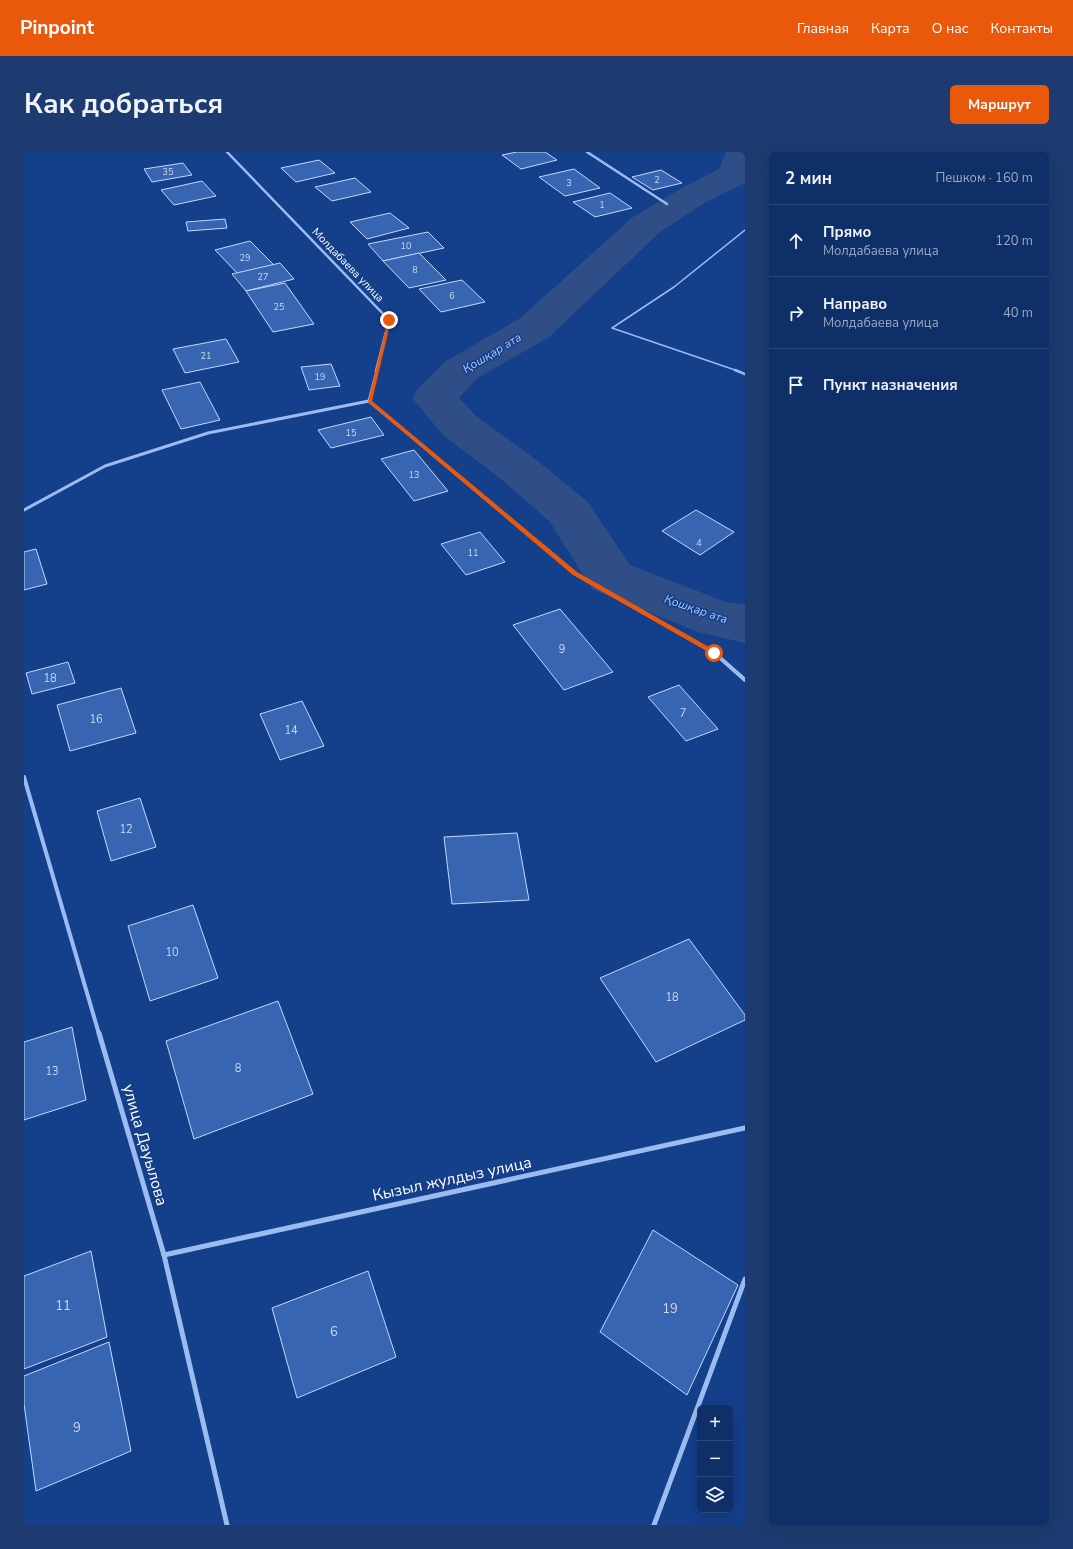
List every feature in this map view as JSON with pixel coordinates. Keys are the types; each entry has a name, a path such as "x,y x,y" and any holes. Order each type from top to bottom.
{"street":[{"name":"Молдабаева улица","path":"226,152 389,320 369,401"},
{"path":"588,152 667,204"},
{"path":"24,510 105,466 201,435 369,401 575,574 714,653 745,680"},
{"name":"улица Дауылова","path":"24,777 164,1256 227,1525"},
{"name":"Кызыл жулдыз улица","path":"164,1256 745,1128"},
{"path":"654,1525 745,1279"}],"lane":[{"path":"745,230 674,287 612,328 745,374"}],"building":[{"path":"517,152 545,152 557,160 521,169 502,155"},
{"path":"319,160 335,173 296,182 281,168"},
{"path":"183,163 192,175 152,182 144,169"},
{"path":"574,169 600,188 565,196 539,177"},
{"path":"661,170 682,183 653,190 632,177"},
{"path":"355,178 371,192 332,201 315,187"},
{"path":"202,181 216,196 174,205 161,190"},
{"path":"610,193 632,208 595,217 573,202"},
{"path":"390,213 409,228 367,239 350,222"},
{"path":"225,219 227,228 188,231 186,222"},
{"path":"428,232 444,248 383,261 368,244"},
{"path":"250,241 275,266 239,275 215,250"},
{"path":"419,253 446,280 409,288 383,261"},
{"path":"280,263 294,279 246,291 232,274"},
{"path":"462,280 485,302 441,312 419,289"},
{"path":"285,283 314,324 273,332 246,291"},
{"path":"226,339 239,362 185,373 173,349"},
{"path":"331,364 340,386 309,390 301,367"},
{"path":"200,382 220,420 181,429 162,390"},
{"path":"371,417 384,435 331,448 318,430"},
{"path":"414,450 448,491 414,501 381,459"},
{"path":"696,510 734,532 700,555 662,531"},
{"path":"480,532 505,562 466,575 441,544"},
{"path":"36,549 47,584 24,590 24,552"},
{"path":"560,609 613,672 564,690 513,625"},
{"path":"68,662 75,683 32,694 26,673"},
{"path":"679,685 718,729 686,741 648,697"},
{"path":"121,688 136,733 70,751 57,705"},
{"path":"302,701 324,746 280,760 260,714"},
{"path":"140,798 156,847 111,861 97,811"},
{"path":"517,833 529,900 452,904 444,837"},
{"path":"193,905 218,978 150,1001 128,926"},
{"path":"689,939 745,1015 745,1020 656,1062 600,978"},
{"path":"278,1001 313,1094 194,1139 166,1041"},
{"path":"72,1027 86,1100 24,1120 24,1042"},
{"path":"653,1230 738,1285 687,1395 600,1332"},
{"path":"91,1251 107,1337 24,1369 24,1276"},
{"path":"368,1271 396,1357 297,1398 272,1308"},
{"path":"109,1342 131,1451 36,1491 24,1404 24,1376"}],"waterway":[{"name":"Қошқар ата","path":"742,152 734,175 694,195 646,225 598,271 534,328 461,370 434,398 460,426 517,468 569,512 611,577 717,619 745,624"}],"route":[{"path":"389,320 369,401 575,574 714,653"}]}
